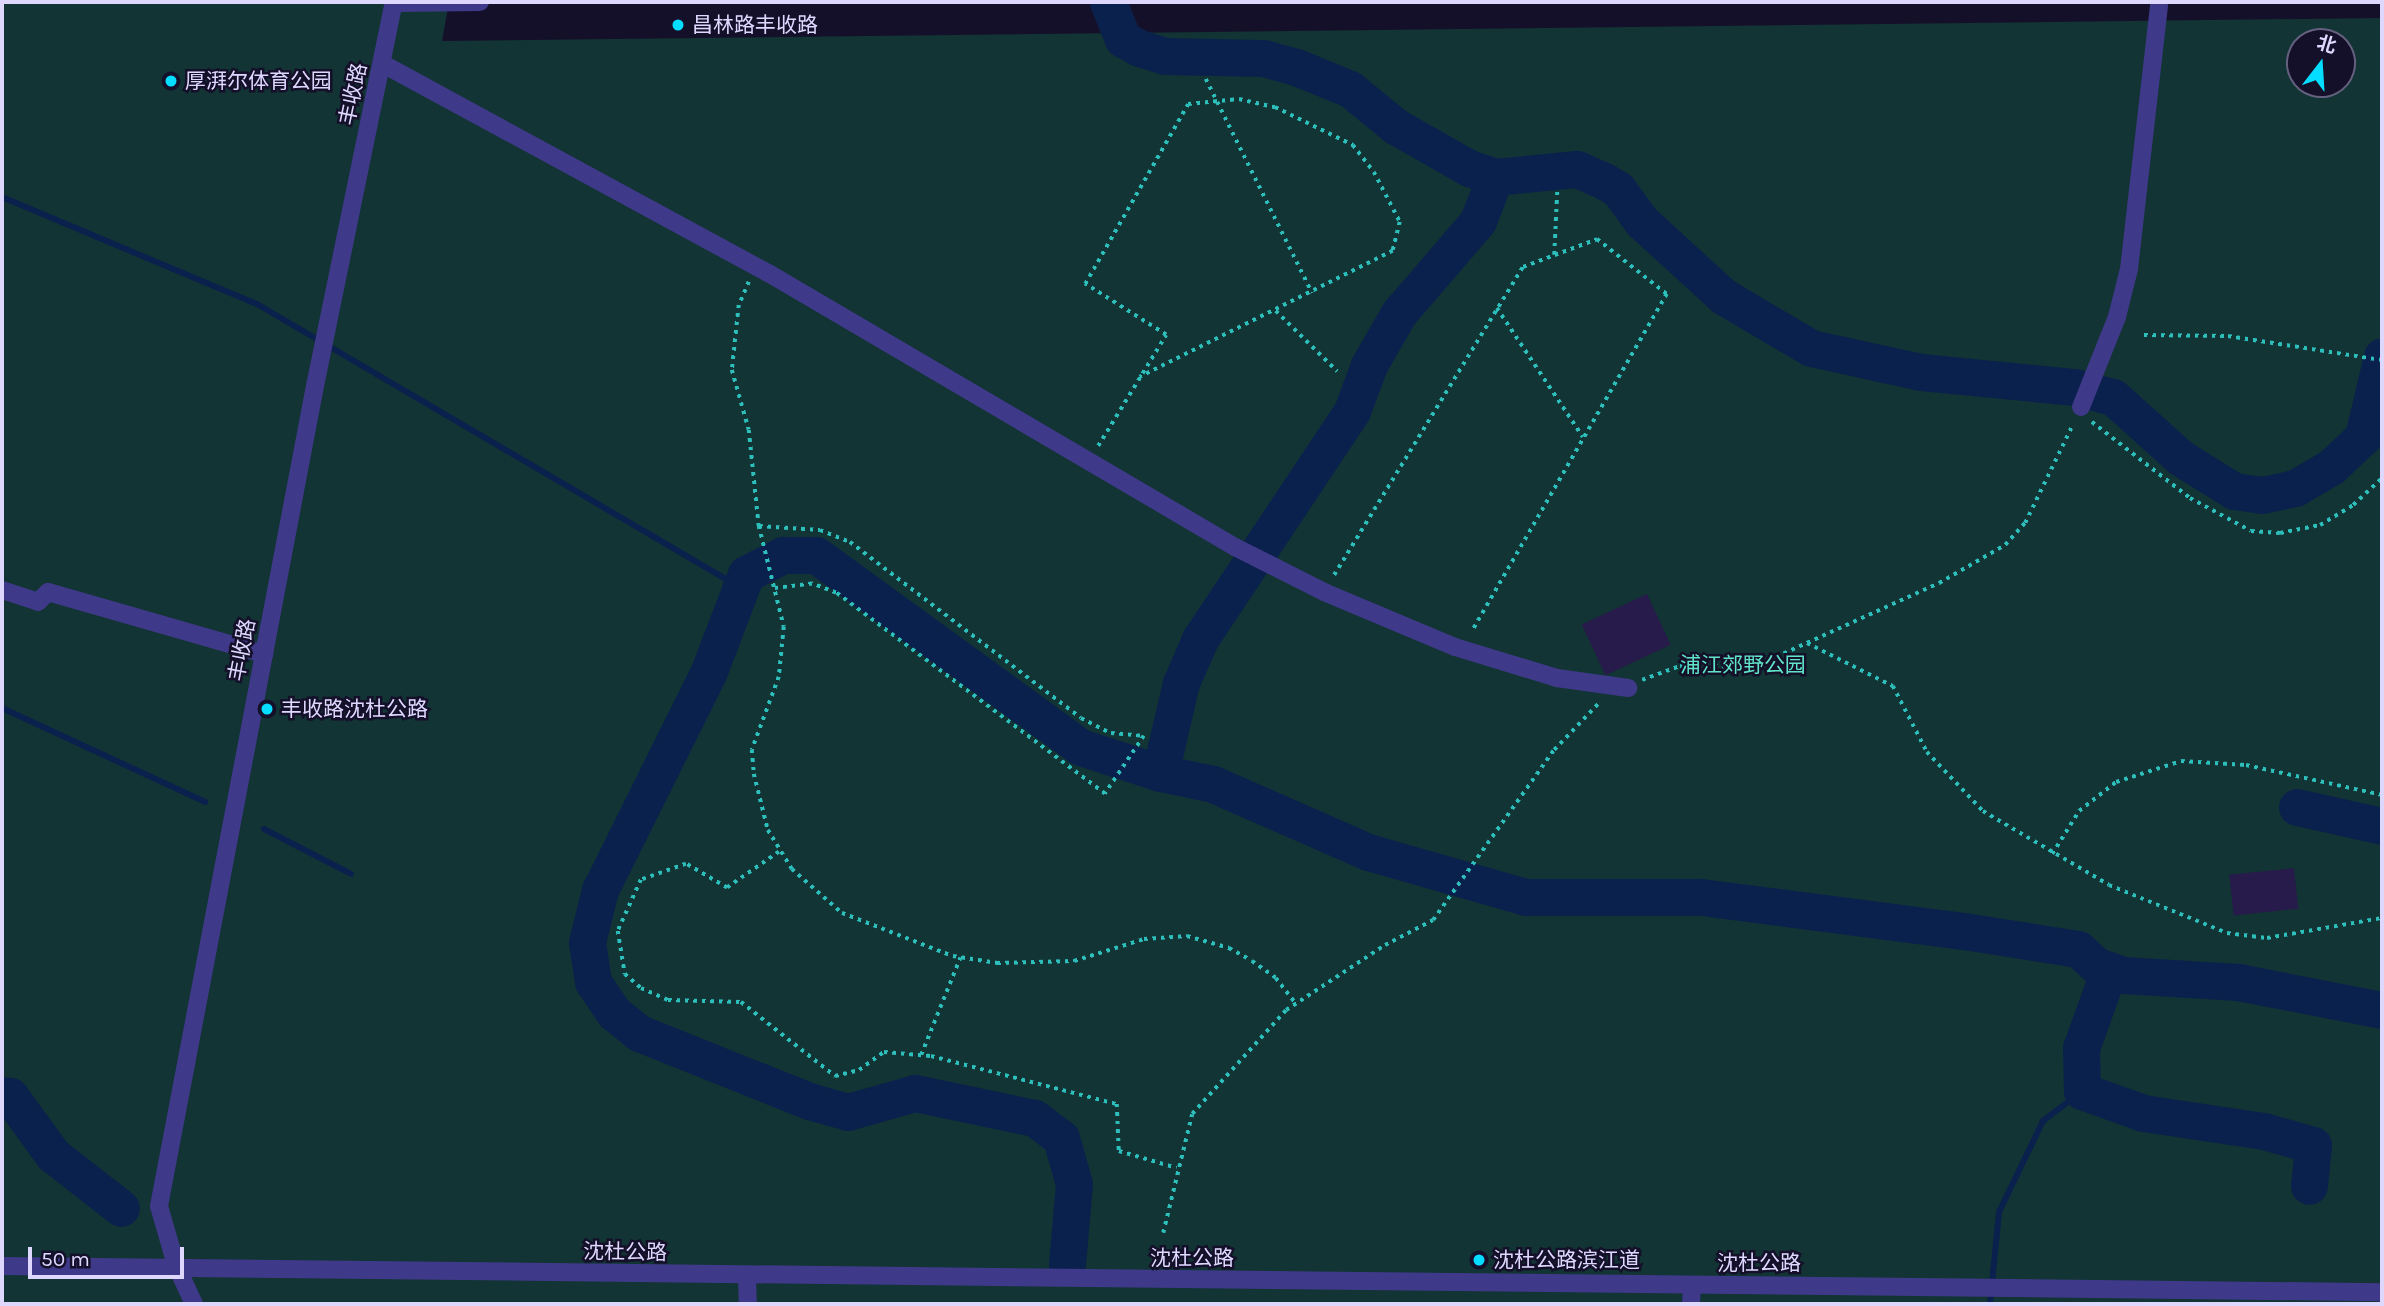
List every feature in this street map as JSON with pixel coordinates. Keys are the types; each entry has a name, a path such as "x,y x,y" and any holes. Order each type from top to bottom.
{"street":[{"path":"394,3 480,2"},
{"name":"丰收路","path":"194,1304 176,1265 159,1206 324,342 394,3"},
{"path":"2080,410 2095,378 2129,269 2159,6"},
{"path":"383,64 756,266 1235,547 1324,592 1462,649 1557,678 1628,688"},
{"path":"2,590 38,602 47,592 264,654"},
{"name":"沈杜公路","path":"2,1266 176,1265 747,1278 2382,1293"},
{"path":"747,1278 748,1304"},
{"path":"1691,1304 1692,1286"}],"path":[{"path":"1206,79 1312,293"},
{"path":"1089,460 1140,377 1166,335 1085,285 1188,104 1239,99 1275,107 1353,145 1374,172 1400,222 1393,251 1140,377"},
{"path":"1555,255 1557,192"},
{"path":"1324,592 1523,267 1597,239 1667,294 1462,649"},
{"path":"756,266 739,305 732,370 756,468 759,527 784,627 779,677 752,750 758,799 779,852 814,892 842,913 882,932 960,958 997,963 1074,961 1144,939 1187,936 1229,948 1252,961 1276,978 1296,1004"},
{"path":"1497,308 1584,438"},
{"path":"1276,311 1337,371"},
{"path":"2144,335 2228,336 2382,360"},
{"path":"1163,1233 1192,1114 1232,1066 1296,1004 1385,945 1433,920 1554,750 1593,707 1628,688 1680,666 1714,665 1745,671 1939,583 2005,545 2025,523 2080,410 2190,498 2251,531 2280,533 2320,525 2353,505 2382,478"},
{"path":"759,527 820,530 850,542 1080,718 1111,733 1144,736 1105,794 836,593 812,584 774,589"},
{"path":"1807,643 1893,686 1927,752 1953,783 1983,811 2052,854 2109,885 2227,933 2267,938 2382,918"},
{"path":"2052,854 2079,811 2116,782 2181,761 2246,765 2382,795"},
{"path":"779,852 727,888 686,864 641,880 618,931 625,974 640,988 668,1000 741,1002 835,1076 859,1070 884,1052 921,1055 1117,1104 1119,1152 1177,1168"},
{"path":"921,1055 960,958"}],"green space":[{"name":"浦江郊野公园","path":"2,2 449,2 442,41 2382,18 2382,1304 2,1304"}],"building":[{"path":"1647,594 1671,645 1605,675 1582,624"},
{"path":"2294,868 2298,909 2234,916 2229,875"}],"waterway":[{"path":"1108,2 1123,39 1139,48 1165,56 1263,58 1296,67 1350,89 1395,126 1469,168 1495,177 1577,169 1604,181 1618,189 1641,221 1723,296 1811,348 1921,372 2075,387 2113,397 2181,458 2234,491 2262,495 2295,488 2331,467 2382,419"},
{"path":"1160,773 1181,683 1200,639 1352,411 1369,365 1399,313 1478,221 1495,177"},
{"path":"2,197 257,304 741,588"},
{"path":"2363,437 2382,356"},
{"path":"1067,1264 1074,1184 1061,1138 1034,1118 915,1093 848,1112 809,1101 639,1033 614,1013 593,982 587,942 600,890 709,671 746,574 783,555 816,555 1080,747 1160,773 1213,784 1368,852 1526,897 1701,897 1964,931 2078,949 2097,966 2123,975 2238,982 2382,1010"},
{"path":"2,708 205,802"},
{"path":"2297,807 2382,826"},
{"path":"264,829 351,874"},
{"path":"2109,970 2081,1048 2082,1091 2143,1113 2264,1131 2313,1145 2309,1186"},
{"path":"1990,1304 1999,1212 2043,1121 2082,1091"},
{"path":"2,1095 10,1096 53,1155 121,1208"}],"place":[{"name":"昌林路丰收路","path":"678,25"},
{"name":"厚湃尔体育公园","path":"171,81"},
{"name":"丰收路沈杜公路","path":"267,709"},
{"name":"沈杜公路滨江道","path":"1479,1260"}]}
